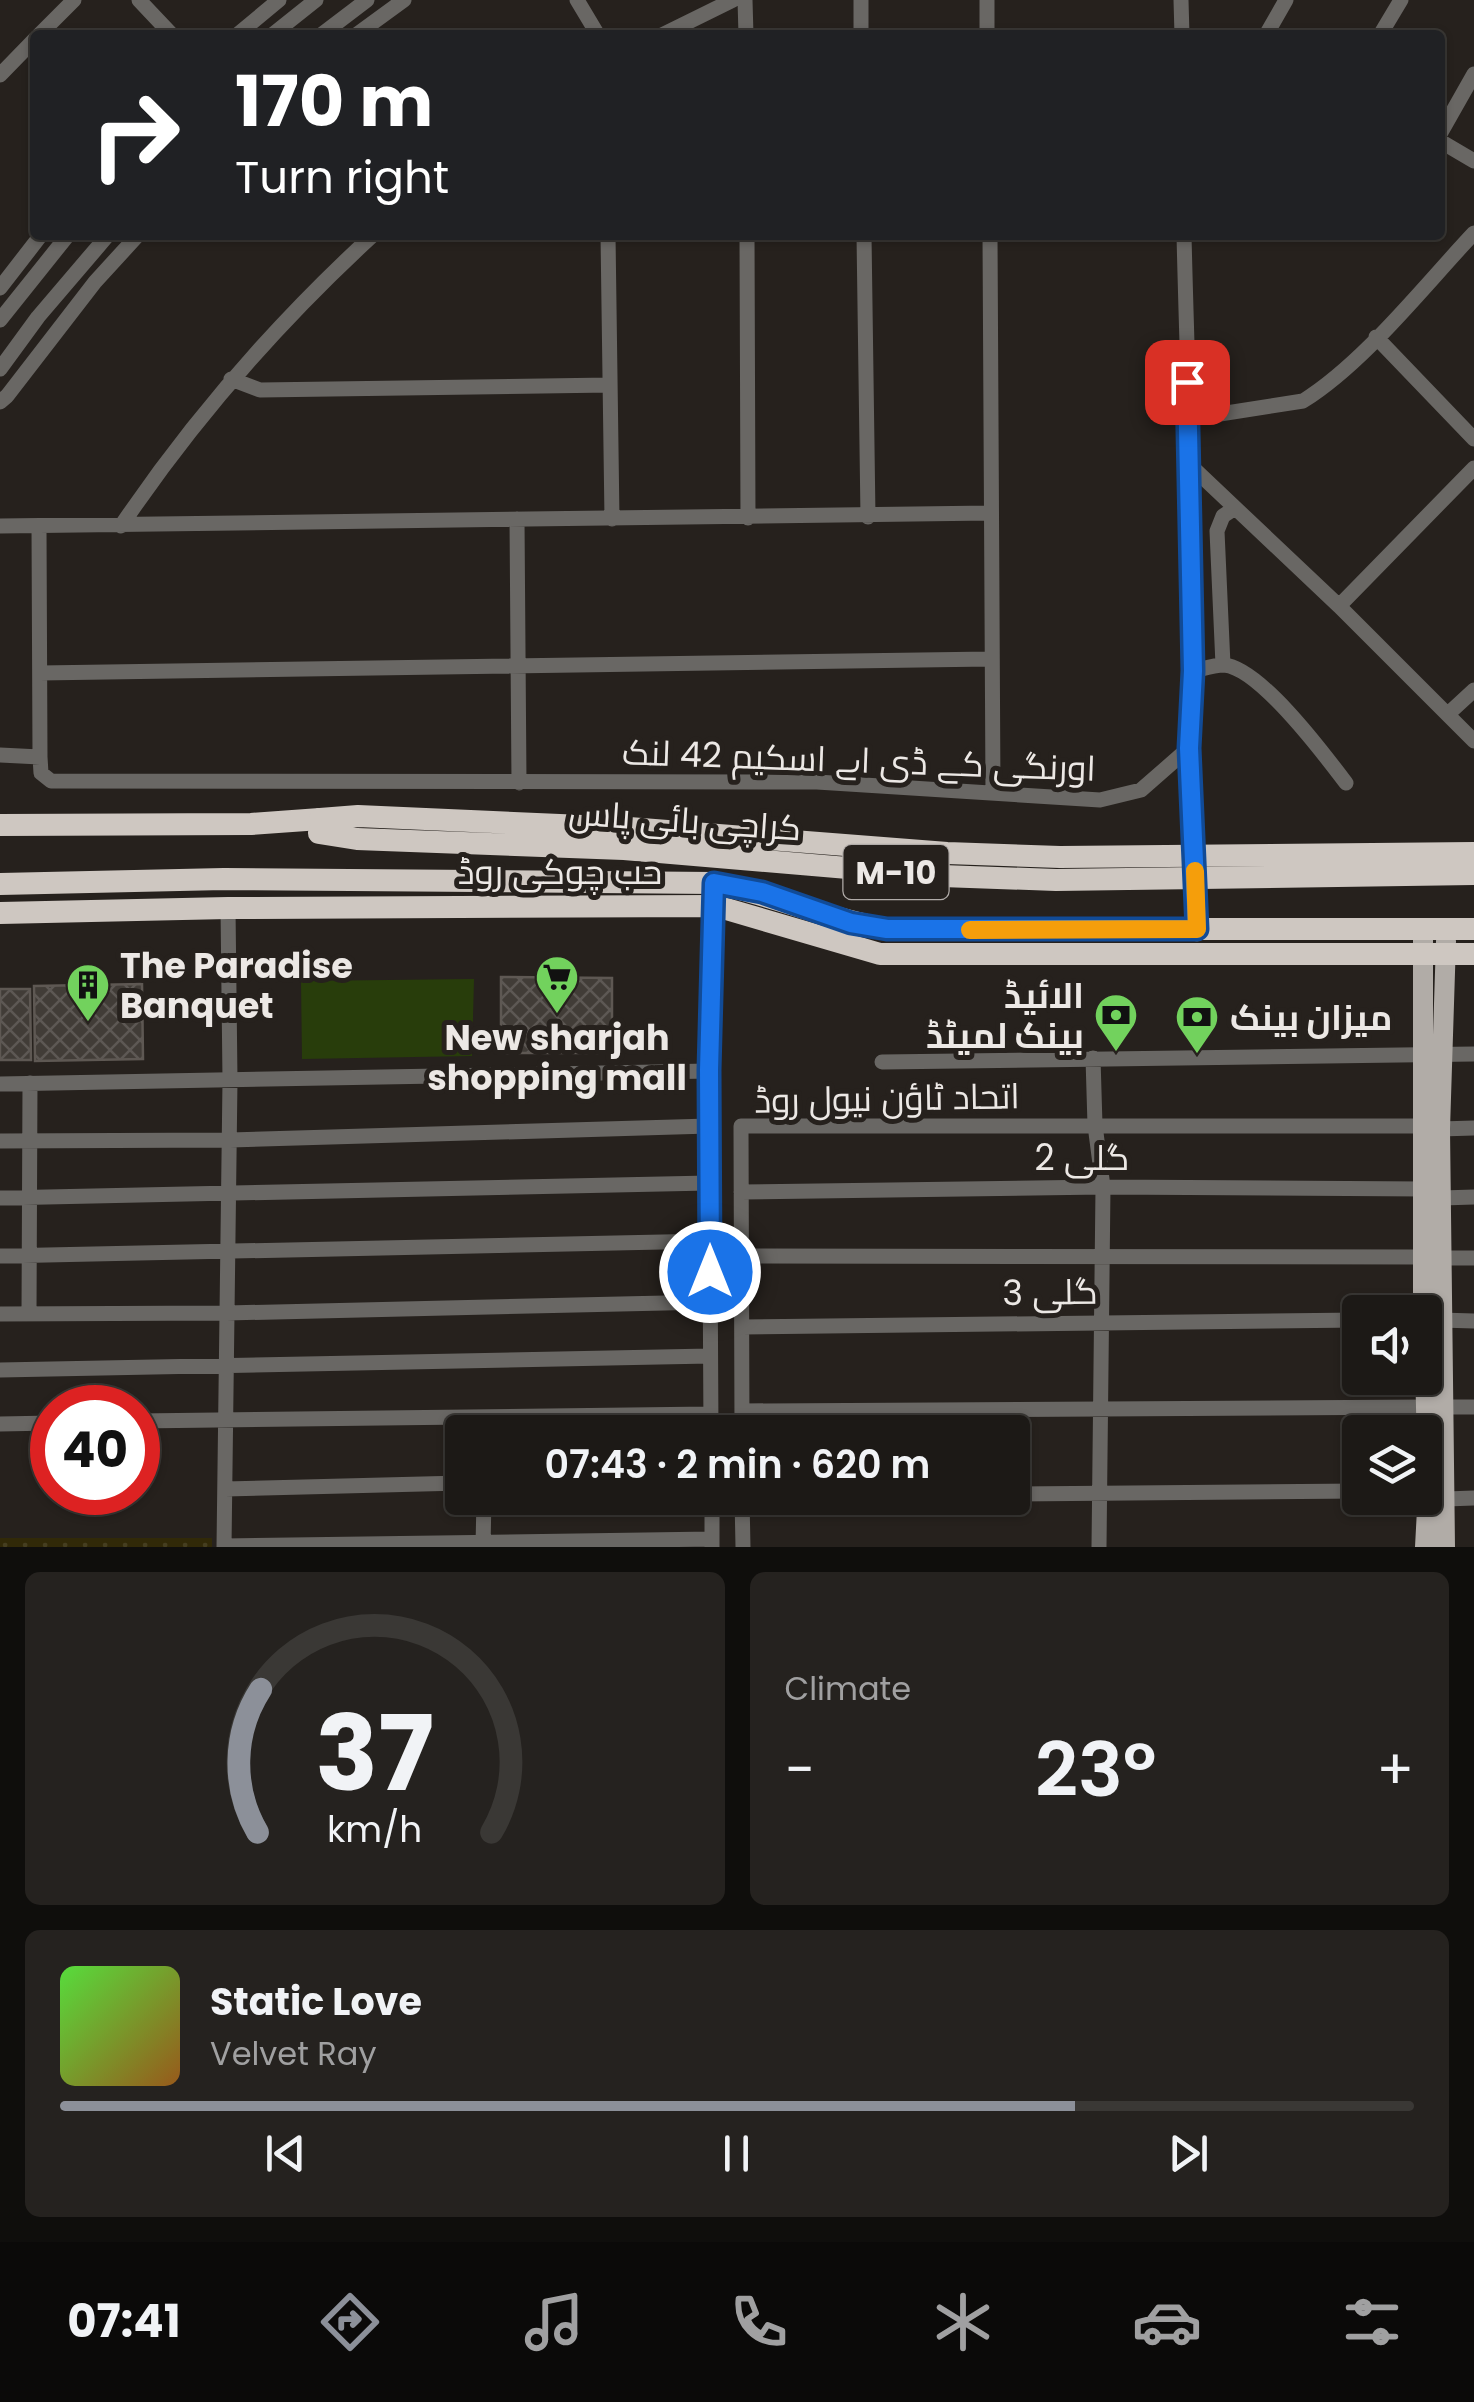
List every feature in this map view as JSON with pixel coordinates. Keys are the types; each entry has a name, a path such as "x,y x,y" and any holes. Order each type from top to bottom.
{"highway":[{"name":"کراچی بائی پاس","path":"0,825 319,826 358,816 629,828 947,853 1060,857 1474,853"},
{"name":"کراچی بائی پاس","path":"319,826 356,839 624,850 942,876 1056,880 1474,874"},
{"path":"0,884 224,878 715,894 762,892 851,923 887,929 1197,929 1434,942 1474,929"},
{"name":"حب چوکی روڈ","path":"0,913 715,894 880,954 1198,956 1434,942 1474,954"}],"main road":[{"path":"1432,1295 1434,942"},
{"path":"1432,1395 1435,1407"},
{"path":"1435,1395 1435,1415"},
{"path":"1425,1547 1430,1515"},
{"path":"1438,1515 1445,1547"}],"street":[{"path":"44,30 74,0"},
{"path":"138,0 167,30"},
{"path":"244,30 279,0"},
{"path":"278,30 316,0"},
{"path":"328,30 367,0"},
{"path":"363,30 404,0"},
{"path":"577,0 595,30"},
{"path":"672,30 733,0"},
{"path":"745,0 746,30"},
{"path":"861,0 862,30"},
{"path":"987,0 987,30"},
{"path":"1182,0 1182,30"},
{"path":"1269,30 1286,0"},
{"path":"1383,30 1401,0"},
{"path":"0,76 30,44"},
{"path":"1445,129 1474,74"},
{"path":"1445,141 1474,161"},
{"path":"1188,419 1303,401 1376,337 1474,233"},
{"path":"0,288 37,240"},
{"path":"0,320 64,240"},
{"path":"0,369 104,240"},
{"path":"0,402 134,240"},
{"path":"121,526 231,379 318,285 368,240"},
{"path":"608,240 612,519"},
{"path":"747,240 748,518"},
{"path":"864,240 868,516"},
{"path":"990,240 993,793"},
{"path":"1184,240 1193,671 1189,748 1198,956"},
{"path":"1376,337 1474,439"},
{"path":"231,379 260,390 610,385"},
{"path":"1191,466 1474,741"},
{"path":"1339,606 1474,468"},
{"path":"1223,665 1216,531 1223,516 1236,508"},
{"path":"0,526 990,514"},
{"path":"517,520 518,783"},
{"path":"0,755 40,756 39,526"},
{"path":"40,673 990,659"},
{"path":"1193,671 1223,665 1252,678 1306,732 1346,783"},
{"path":"1448,714 1474,690"},
{"name":"اورنگی کے ڈی اے اسکیم 42 لنک","path":"40,756 42,773 56,782 817,782 1100,800 1141,790 1189,748"},
{"path":"484,1415 710,1414 709,1070 715,894"},
{"path":"228,908 230,1140 224,1546 712,1543 712,1515"},
{"path":"882,1062 1474,1054"},
{"path":"1093,1058 1102,1186 1099,1547"},
{"path":"0,1084 709,1070"},
{"path":"29,1313 30,1083"},
{"path":"1095,1124 1474,1128"},
{"name":"اتحاد ٹاؤن نیول روڈ","path":"742,1415 741,1126 1095,1124"},
{"path":"0,1141 230,1140 709,1126"},
{"path":"0,1198 710,1183"},
{"name":"گلی 2","path":"741,1192 1102,1186 1474,1198"},
{"path":"0,1256 710,1241"},
{"path":"742,1256 1474,1258"},
{"path":"0,1314 710,1302"},
{"path":"1442,1317 1474,1321"},
{"name":"گلی 3","path":"742,1326 1342,1320"},
{"path":"0,1370 710,1356"},
{"path":"742,1411 1474,1407"},
{"path":"160,1421 445,1416"},
{"path":"0,1424 30,1423"},
{"path":"225,1489 445,1484"},
{"path":"1030,1494 1342,1491"},
{"path":"1442,1494 1474,1498"},
{"path":"484,1515 484,1544"},
{"path":"742,1515 742,1547"}],"green space":[{"path":"474,979 472,1056 302,1059 301,981"}],"sand":[{"path":"0,1538 212,1538 212,1547 0,1547"}],"building":[{"name":"New sharjah shopping mall","path":"501,977 612,978 612,1053 501,1053"},
{"name":"The Paradise Banquet","path":"142,984 143,1059 35,1061 34,986"},
{"path":"0,989 30,989 31,1060 0,1060"}],"slow traffic":[{"path":"970,930 1197,929 1195,871"}],"place":[{"name":"New sharjah shopping mall","path":"557,1015"},
{"name":"The Paradise Banquet","path":"88,1023"},
{"name":"الائیڈ بینک لمیٹڈ","path":"1116,1053"},
{"name":"میزان بینک","path":"1197,1055"}],"route":[{"path":"710,1272 709,1070 714,883 762,892 851,923 887,929 1197,929 1189,748 1193,671 1187,382"}]}
